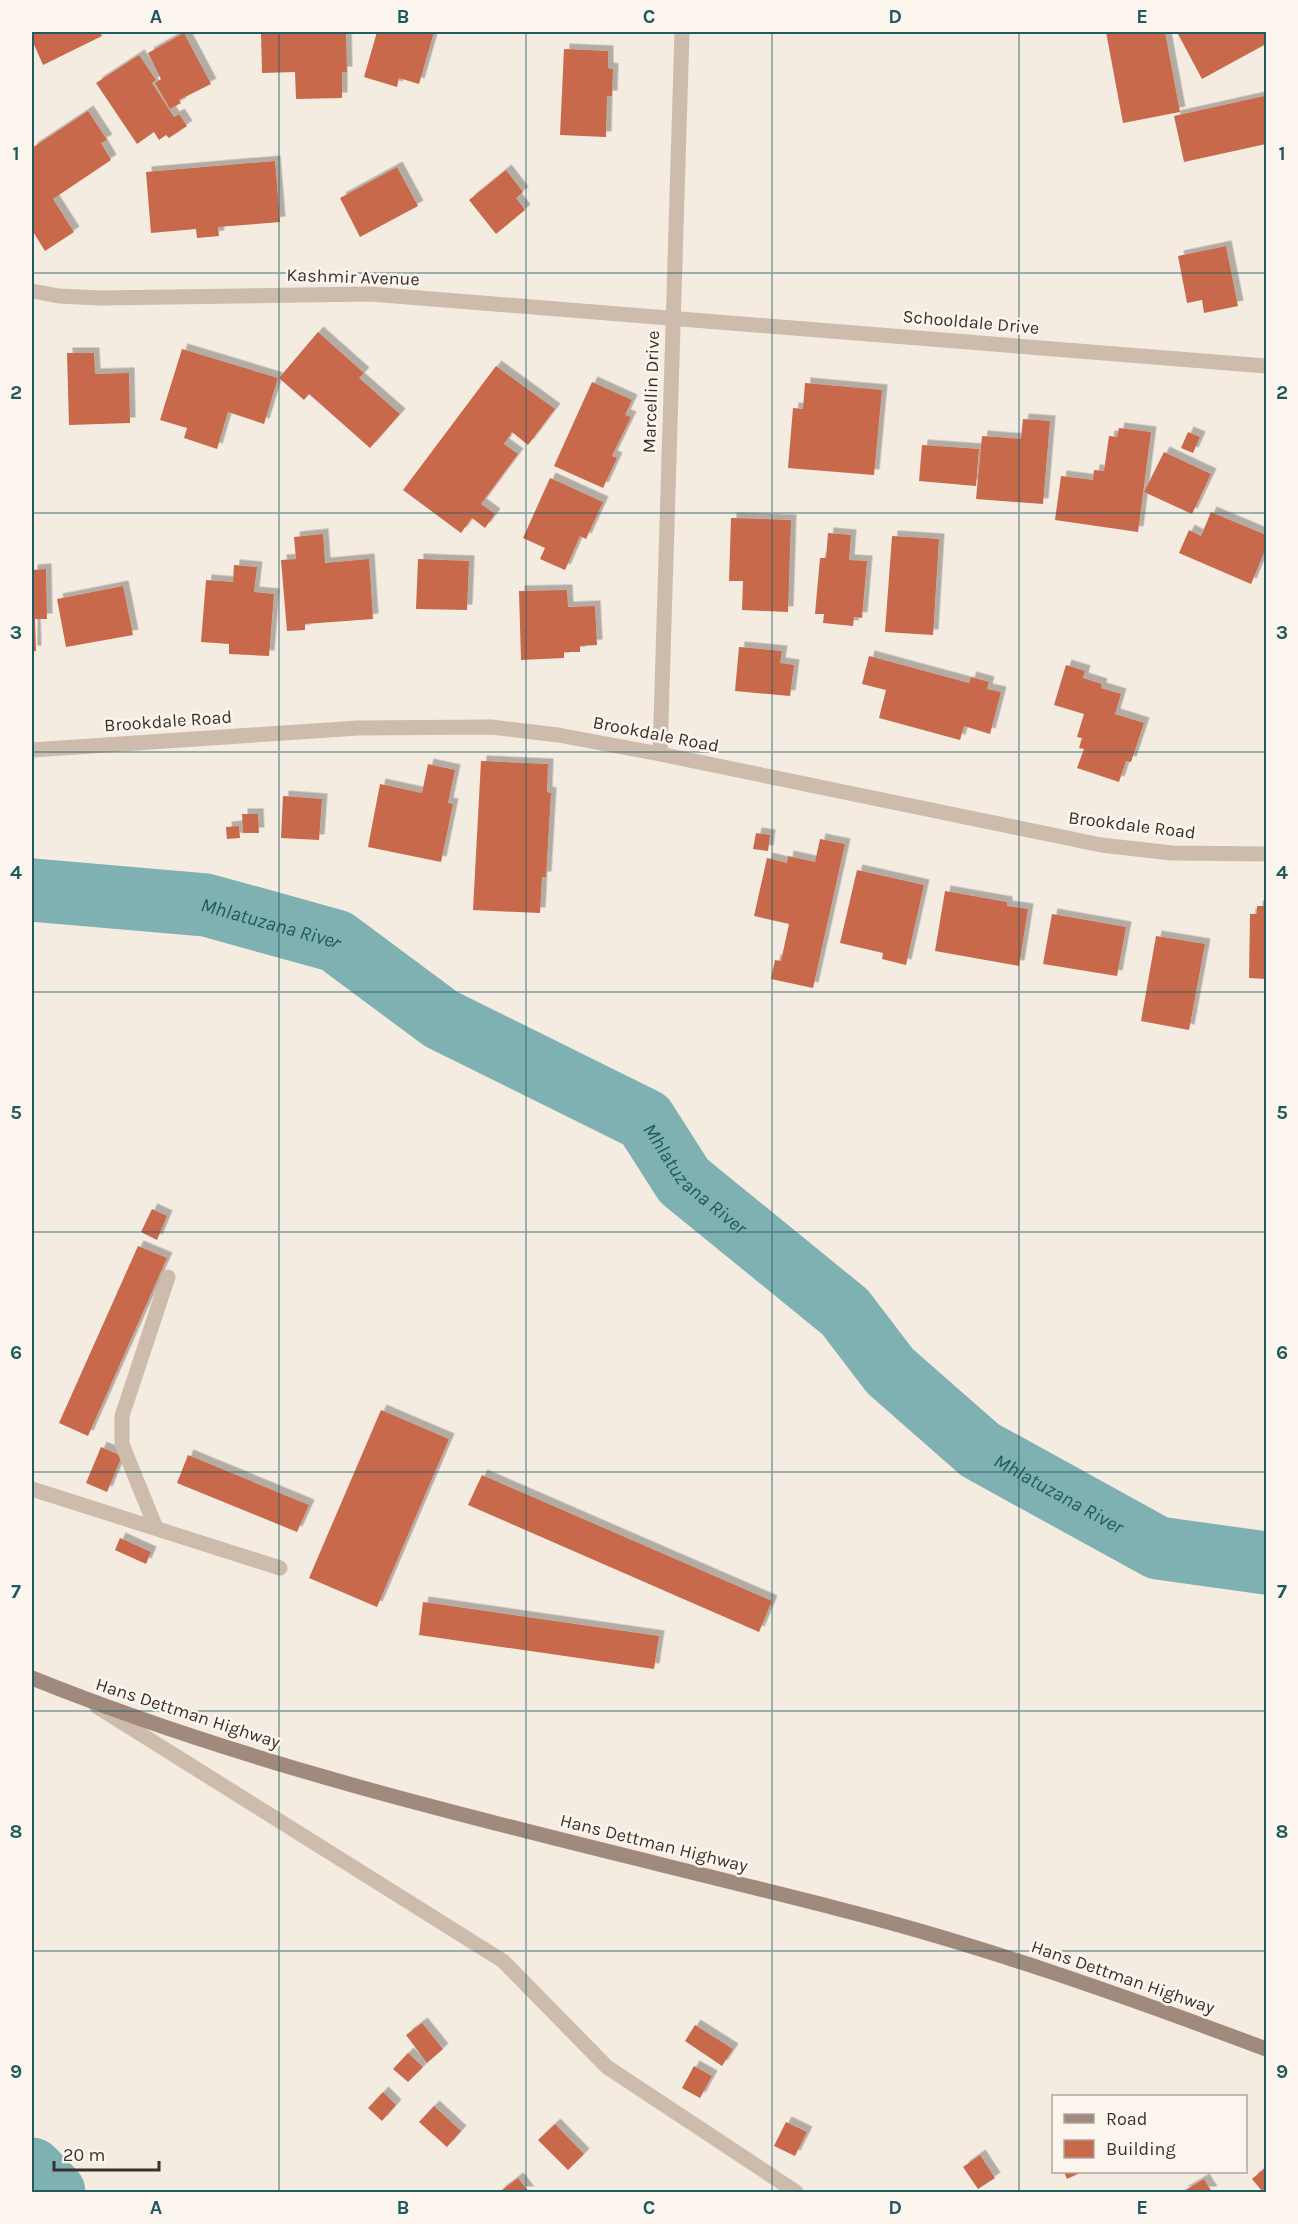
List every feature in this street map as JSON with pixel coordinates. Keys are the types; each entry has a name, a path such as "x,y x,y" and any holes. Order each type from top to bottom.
{"street":[{"name":"Marcellin Drive","path":"660,754 682,32"},
{"name":"Kashmir Avenue","path":"32,291 59,296 100,298 370,294 673,317"},
{"name":"Schooldale Drive","path":"673,317 1266,366"},
{"name":"Brookdale Road","path":"32,750 358,728 491,727 558,735 660,754 1101,845 1172,853 1266,854"},
{"path":"156,1528 122,1444 122,1416 168,1277"},
{"path":"32,1489 280,1568"},
{"name":"Hans Dettman Highway","path":"32,1678 86,1700 263,1760 449,1811 838,1908 979,1949 1081,1982 1266,2049"},
{"path":"86,1700 502,1961 607,2067 775,2186 795,2193"}],"building":[{"path":"32,32 100,32 102,36 43,65 32,40"},
{"path":"261,32 346,32 347,72 342,72 342,98 296,99 295,72 262,73"},
{"path":"377,32 434,32 419,84 399,78 397,87 364,77"},
{"path":"1106,32 1165,32 1180,112 1123,123"},
{"path":"1182,32 1266,32 1266,44 1202,79 1178,34"},
{"path":"184,33 211,84 179,100 181,103 170,109 155,83 161,79 148,53"},
{"path":"564,49 608,51 608,68 613,69 612,96 607,96 606,137 560,135"},
{"path":"139,55 156,80 152,83 174,117 179,114 187,126 169,138 166,135 159,140 154,132 137,144 96,83"},
{"path":"1264,96 1266,144 1184,162 1174,116"},
{"path":"88,111 107,140 101,143 111,160 53,199 74,232 45,251 32,230 32,148"},
{"path":"275,161 280,222 218,227 219,236 197,238 196,229 151,233 146,172"},
{"path":"397,167 418,206 360,237 340,198"},
{"path":"506,170 523,192 516,198 525,210 496,234 469,200"},
{"path":"1226,246 1238,306 1204,313 1202,300 1187,303 1178,256"},
{"path":"318,332 364,373 359,378 400,414 370,448 309,394 304,400 279,378"},
{"path":"182,349 278,378 264,424 228,412 217,449 184,438 187,428 160,420"},
{"path":"67,353 94,353 95,374 129,373 130,423 69,425"},
{"path":"496,366 555,409 528,445 512,432 504,444 518,454 481,504 495,514 485,528 472,518 461,533 403,490"},
{"path":"592,382 632,400 625,415 631,417 612,456 617,458 603,488 554,466"},
{"path":"805,383 882,390 874,475 788,468 793,408 803,409"},
{"path":"1023,419 1050,421 1043,504 976,499 982,436 1021,439"},
{"path":"1119,428 1151,432 1138,532 1055,520 1061,476 1093,480 1094,470 1104,471 1109,436 1117,437"},
{"path":"1188,432 1200,437 1193,453 1181,448"},
{"path":"922,445 979,449 976,486 919,481"},
{"path":"1164,452 1211,474 1192,514 1144,492"},
{"path":"550,478 603,502 586,539 580,536 565,570 540,559 545,548 523,538"},
{"path":"1211,512 1266,535 1266,548 1251,584 1179,553 1189,530 1201,536"},
{"path":"731,518 791,520 788,612 742,610 743,581 729,581"},
{"path":"828,533 851,535 849,560 867,561 862,618 854,617 853,626 823,623 824,614 815,614 820,558 826,558"},
{"path":"323,534 325,563 369,559 373,619 305,624 305,630 287,631 281,560 296,559 294,537"},
{"path":"892,536 939,539 933,635 885,632"},
{"path":"418,559 469,561 467,610 416,609"},
{"path":"234,565 257,567 254,592 274,594 269,656 229,654 229,644 201,642 206,580 233,582"},
{"path":"46,569 47,619 35,619 36,651 32,651 32,570"},
{"path":"123,586 133,635 66,647 57,599"},
{"path":"567,590 568,607 595,606 597,645 580,646 580,652 564,652 564,658 521,660 519,591"},
{"path":"739,647 782,651 780,663 794,665 790,696 735,691"},
{"path":"869,656 969,683 971,677 989,682 987,689 1001,692 990,734 964,726 960,740 879,718 886,690 862,684"},
{"path":"1066,665 1085,671 1083,678 1102,684 1101,688 1121,694 1115,714 1144,723 1131,762 1126,761 1119,782 1077,768 1084,749 1079,748 1082,738 1077,737 1084,714 1054,705"},
{"path":"481,761 548,764 547,792 551,793 546,877 542,877 540,913 473,910"},
{"path":"428,764 455,770 448,803 453,804 441,862 368,847 380,784 422,793"},
{"path":"283,796 322,799 319,840 281,838"},
{"path":"242,814 258,814 259,833 243,833"},
{"path":"239,826 240,838 227,839 226,827"},
{"path":"756,833 770,835 768,851 753,849"},
{"path":"820,839 845,844 813,988 771,979 775,960 781,961 789,924 754,916 767,858 787,863 788,856 815,862"},
{"path":"857,870 924,885 906,965 882,959 883,953 840,943"},
{"path":"945,891 1007,902 1007,906 1028,909 1019,966 935,951"},
{"path":"1257,906 1266,906 1266,979 1249,978 1250,914 1257,914"},
{"path":"1052,914 1126,927 1117,976 1043,964"},
{"path":"1156,936 1205,944 1189,1030 1141,1021"},
{"path":"152,1209 167,1216 157,1240 141,1232"},
{"path":"138,1246 167,1258 88,1436 59,1423"},
{"path":"381,1410 449,1439 377,1607 309,1578"},
{"path":"101,1447 122,1456 107,1492 86,1483"},
{"path":"188,1455 309,1505 297,1532 177,1483"},
{"path":"482,1475 772,1601 759,1632 468,1505"},
{"path":"120,1538 151,1552 146,1564 115,1550"},
{"path":"423,1602 659,1636 654,1669 419,1635"},
{"path":"422,2023 443,2049 427,2063 406,2035"},
{"path":"695,2025 733,2049 722,2066 685,2041"},
{"path":"408,2053 423,2067 408,2082 393,2069"},
{"path":"694,2066 712,2076 700,2098 682,2088"},
{"path":"383,2092 396,2105 382,2121 368,2108"},
{"path":"434,2106 461,2131 447,2147 419,2122"},
{"path":"786,2122 807,2132 795,2156 774,2146"},
{"path":"555,2124 584,2154 568,2170 538,2140"},
{"path":"980,2155 995,2178 978,2189 963,2167"},
{"path":"1265,2168 1266,2188 1262,2191 1252,2179"},
{"path":"1064,2173 1080,2173 1067,2179"},
{"path":"518,2178 529,2192 499,2192"},
{"path":"1204,2179 1212,2192 1182,2192"}],"waterway":[{"name":"Mhlatuzana River","path":"32,890 206,905 336,941 441,1019 645,1120 684,1181 845,1312 890,1371 980,1450 1158,1548 1266,1563"},
{"name":"Mhlatuzana River","path":"32,2169 54,2192"}]}
